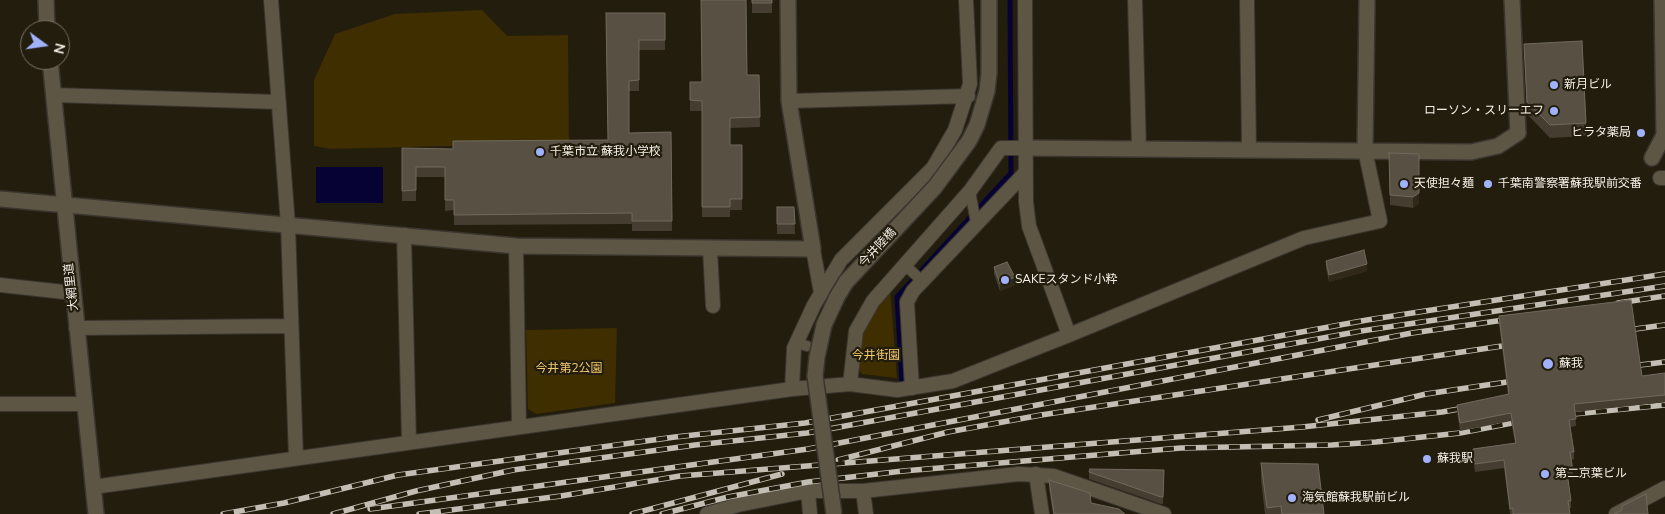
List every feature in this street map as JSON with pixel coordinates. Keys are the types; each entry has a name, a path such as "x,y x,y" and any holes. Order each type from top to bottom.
{"street":[{"path":"46,0 47,20"},
{"path":"271,0 288,225 296,458"},
{"path":"788,0 788,101 821,293"},
{"path":"792,389 792,362 802,344 821,293 841,260 940,159 956,130 968,96 970,69 966,0"},
{"name":"今井陸橋","path":"834,514 815,376 824,325 846,282 935,187 970,141 983,109 988,82 988,0"},
{"path":"1025,0 1025,173 1029,226 1069,335"},
{"path":"1135,0 1140,148"},
{"path":"1248,0 1249,149"},
{"path":"93,487 792,389 850,384 897,390 912,388 969,375 1304,238 1380,221 1365,150 1367,0"},
{"path":"850,384 850,345 863,315 904,264 970,191 1001,148 1471,152 1498,146 1518,134 1512,0"},
{"path":"1652,158 1664,135 1662,0"},
{"name":"大網里道","path":"51,70 72,293 96,514"},
{"path":"53,95 279,102"},
{"path":"788,101 968,96"},
{"path":"912,388 907,302 913,291 922,281 1025,173"},
{"path":"970,191 976,223"},
{"path":"0,199 516,246 813,249"},
{"path":"404,235 409,442"},
{"path":"516,246 519,427"},
{"path":"710,249 713,306"},
{"path":"904,264 922,281"},
{"path":"0,285 72,293"},
{"path":"76,328 290,326"},
{"path":"0,404 84,404"},
{"path":"708,514 738,505 808,491 864,491 1019,474 1036,474 1054,476 1086,485 1164,514"},
{"path":"1036,474 1042,514"},
{"path":"1616,514 1665,488"},
{"path":"808,491 810,514"},
{"path":"864,491 866,514"}],"green space":[{"path":"482,10 507,36 568,35 569,143 330,149 314,146 314,80 335,34 395,14"},
{"name":"今井街園","path":"890,288 897,378 862,374 854,364 863,320"},
{"name":"今井第2公園","path":"617,328 615,403 536,414 528,409 526,330"}],"shaded area":[{"path":"316,167 383,167 383,203 316,203"}],"building":[{"path":"701,0 746,0 747,75 759,75 760,117 730,118 730,145 742,145 742,199 730,199 730,207 702,207 702,101 690,100 690,82 702,82"},
{"path":"752,0 772,0 772,3 752,3"},
{"path":"606,13 665,13 665,40 639,40 639,80 629,81 629,133 671,132 672,221 632,221 632,213 454,215 454,200 445,200 445,167 416,167 416,190 402,191 402,148 453,149 453,141 608,140"},
{"name":"新月ビル","path":"1582,41 1586,123 1550,125 1527,102 1524,44"},
{"name":"天使担々麺","path":"1389,153 1419,154 1419,193 1413,197 1390,195"},
{"path":"777,207 794,207 795,224 777,224"},
{"path":"1364,250 1367,264 1329,275 1326,261"},
{"path":"1007,262 1015,277 1000,284 994,267"},
{"path":"1631,300 1642,376 1665,373 1665,395 1574,404 1576,419 1569,420 1574,452 1570,452 1573,471 1567,472 1571,501 1568,501 1570,514 1513,514 1513,508 1510,509 1504,460 1475,464 1473,449 1516,443 1511,413 1460,423 1457,405 1509,394 1499,316"},
{"name":"海気館蘇我駅前ビル","path":"1261,463 1318,464 1324,514 1282,514 1281,506 1267,508"},
{"path":"1090,469 1164,470 1163,497 1089,472"},
{"path":"1049,480 1090,493 1091,503 1119,509 1125,514 1054,514"},
{"path":"1646,494 1648,514 1614,514 1622,510 1622,506"}],"waterway":[{"path":"902,383 897,297 1011,173 1010,0"}],"railway":[{"path":"223,514 284,503 398,475 675,437 805,423 1367,320 1665,274"},
{"path":"333,514 416,491 513,470 695,445 807,433 1361,331 1665,286"},
{"path":"1618,303 1665,296"},
{"path":"370,509 808,449 1412,333 1511,319"},
{"path":"1635,329 1665,325"},
{"path":"838,460 948,432 1041,415 1502,346"},
{"path":"1640,365 1665,362"},
{"path":"1318,420 1426,394 1507,382"},
{"path":"1574,414 1665,405"},
{"path":"419,514 561,496 680,476 1302,427 1442,412 1470,407"},
{"path":"662,514 728,497 808,482 903,471 1181,448 1332,445 1376,442 1460,433 1512,423"},
{"path":"632,514 782,474"}],"place":[{"name":"新月ビル","path":"1554,85"},
{"name":"ローソン・スリーエフ","path":"1554,111"},
{"name":"ヒラタ薬局","path":"1641,133"},
{"name":"千葉市立 蘇我小学校","path":"540,152"},
{"name":"天使担々麺","path":"1404,184"},
{"name":"千葉南警察署蘇我駅前交番","path":"1488,184"},
{"name":"SAKEスタンド小粋","path":"1005,280"},
{"name":"蘇我","path":"1548,364"},
{"name":"蘇我駅","path":"1427,459"},
{"name":"第二京葉ビル","path":"1545,474"},
{"name":"海気館蘇我駅前ビル","path":"1292,498"}]}
